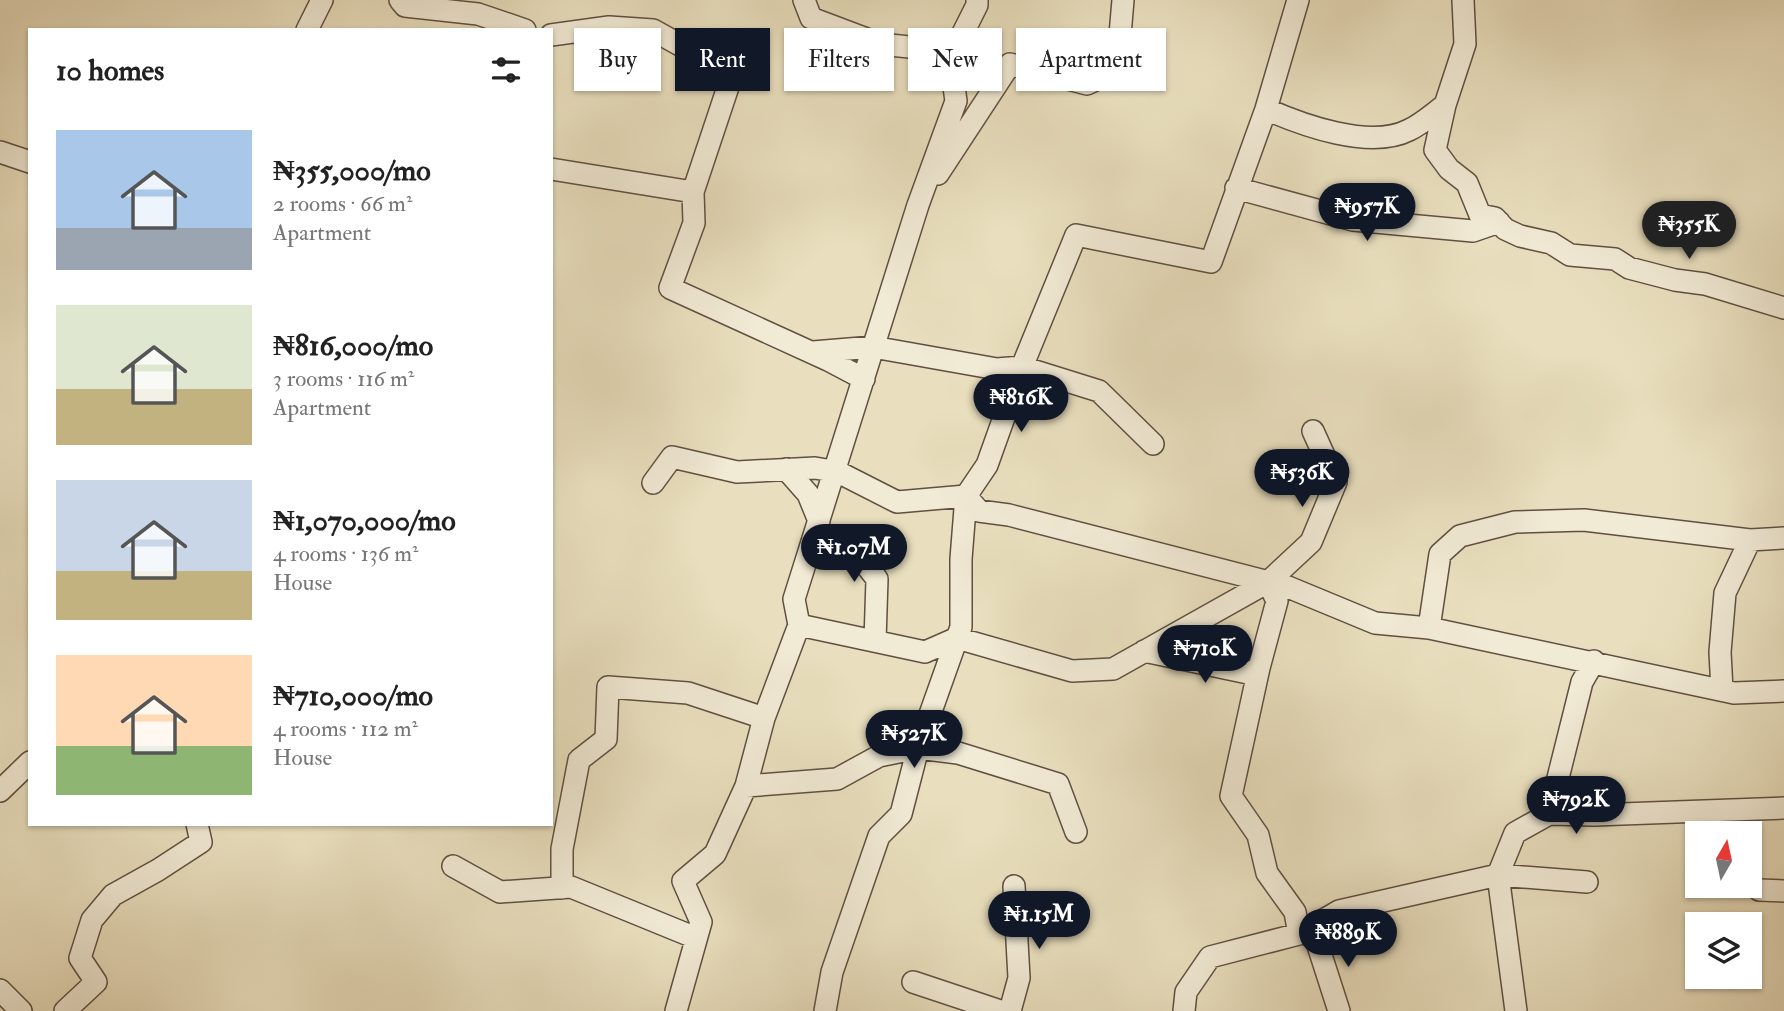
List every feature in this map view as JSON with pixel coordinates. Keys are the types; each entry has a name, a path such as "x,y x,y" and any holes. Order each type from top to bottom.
{"street":[{"path":"308,28 322,0"},
{"path":"400,0 405,6 478,14 519,28"},
{"path":"804,0 811,18 817,21 880,44 908,47"},
{"path":"966,28 978,5 977,0"},
{"path":"918,205 1010,64 1087,84 1116,70 1123,0"},
{"path":"825,1011 832,972 879,836 901,814 918,748 961,627 961,559 966,496 988,465 1022,367 1076,235 1211,262 1266,109 1298,0"},
{"path":"1463,0 1465,44 1435,150 1448,169 1467,183 1480,215 1495,218 1505,229 1520,236 1550,243 1570,255 1615,259 1629,268 1675,280 1705,284 1784,308"},
{"path":"553,35 609,27 653,30 689,50 735,65 693,192 694,223 670,288 811,352 863,379"},
{"path":"676,1011 701,922 683,881 715,854 746,786 764,718 799,625 794,599 918,205 956,101 955,91"},
{"path":"1266,109 1300,124 1338,134 1371,138 1407,131 1446,105"},
{"path":"0,152 28,161"},
{"path":"553,169 693,192"},
{"path":"1236,188 1353,220 1473,231 1499,222"},
{"path":"811,352 873,347 997,369 1022,367 1099,391 1153,444"},
{"path":"799,625 925,652 957,638 1072,671 1113,669 1268,582 1311,542 1336,482 1313,431"},
{"path":"653,483 672,457 737,472 815,468 834,471 897,502 966,496"},
{"path":"786,469 808,494 817,527 848,542 877,579 875,641"},
{"path":"966,496 979,510 1009,515 1288,587 1375,623 1429,628 1734,693 1784,691"},
{"path":"1429,628 1440,554 1460,536 1515,522 1584,520 1750,540 1784,538"},
{"path":"1723,691 1720,652 1725,593 1750,540"},
{"path":"1268,582 1277,601 1259,668 1231,796 1258,835 1267,873 1306,931 1339,1011"},
{"path":"1144,651 1248,673 1259,668"},
{"path":"1549,814 1582,682 1594,662"},
{"path":"562,888 562,849 579,760 606,739 608,687 688,693 764,718"},
{"path":"746,786 837,779 879,756 918,748 958,753 1058,784 1076,832"},
{"path":"4,780 28,763"},
{"path":"1516,1011 1498,876 1515,833 1549,814 1607,815 1784,808"},
{"path":"65,1011 96,982 80,958 92,920 113,895 159,870 201,842 197,826"},
{"path":"453,866 500,892 571,887 696,938"},
{"path":"1184,1011 1186,992 1210,957 1306,931 1339,911 1498,876 1587,882"},
{"path":"1010,1011 1019,978 1014,886"},
{"path":"1762,890 1784,891"},
{"path":"913,982 1000,1011"},
{"path":"0,990 20,1011"}]}
